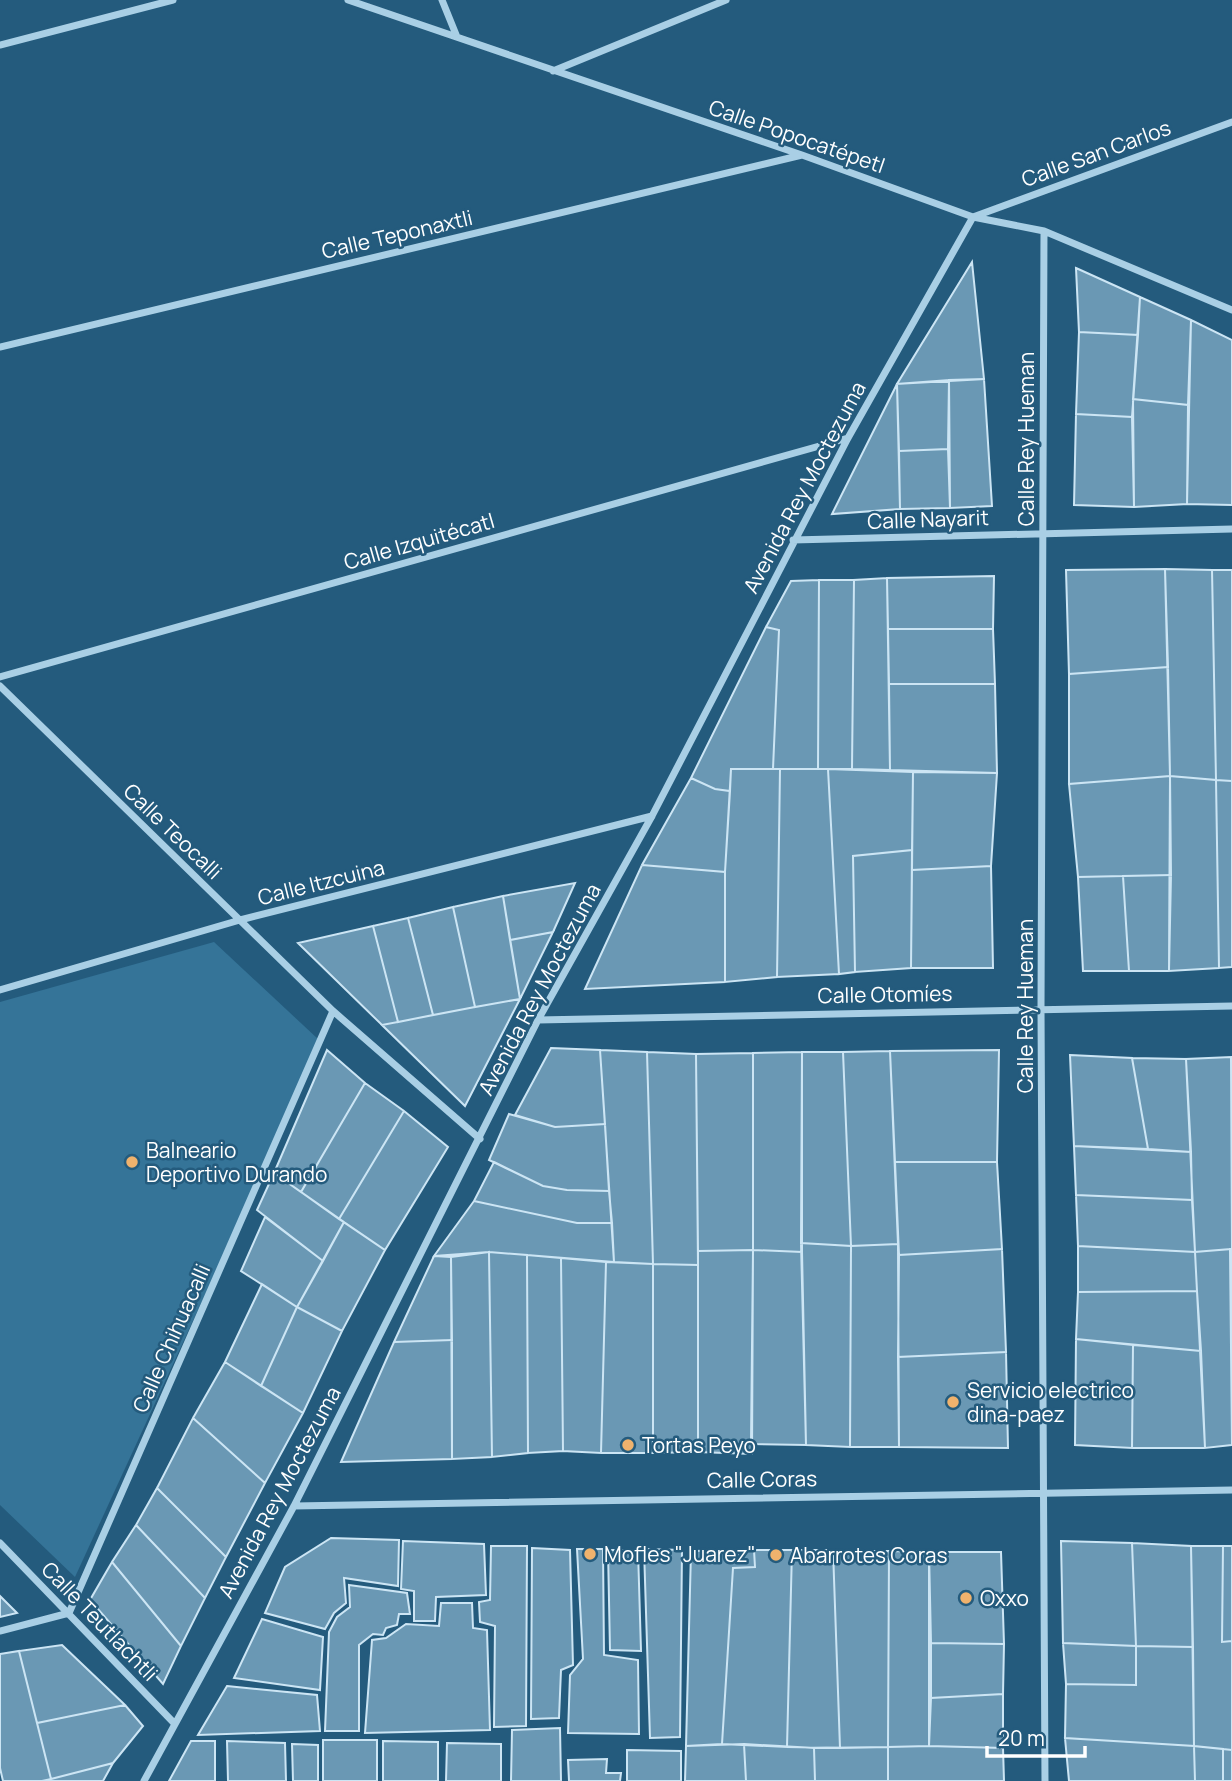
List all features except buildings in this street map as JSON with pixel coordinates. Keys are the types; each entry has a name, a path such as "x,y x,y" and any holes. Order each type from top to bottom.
{"street":[{"path":"0,45 173,0"},
{"name":"Calle Popocatépetl","path":"348,0 802,155 973,217 1044,231 1232,310"},
{"path":"442,0 457,37"},
{"path":"552,71 726,0"},
{"name":"Calle San Carlos","path":"973,217 1232,122"},
{"name":"Calle Teponaxtli","path":"0,347 802,155"},
{"name":"Avenida Rey Moctezuma","path":"144,1781 293,1506 481,1139 538,1020 652,817 848,438 973,217"},
{"name":"Calle Rey Hueman","path":"1044,231 1041,1008 1045,1781"},
{"name":"Calle Izquitécatl","path":"0,677 848,438"},
{"name":"Calle Nayarit","path":"793,540 1232,529"},
{"name":"Calle Teocalli","path":"0,686 333,1011 481,1139"},
{"name":"Calle Itzcuina","path":"0,990 240,920 652,817"},
{"name":"Calle Otomíes","path":"538,1020 1232,1006"},
{"name":"Calle Chihuacalli","path":"69,1614 333,1011"},
{"name":"Calle Coras","path":"293,1506 1045,1491 1232,1490"},
{"name":"Calle Teutlachtli","path":"0,1543 174,1723"},
{"path":"0,1630 69,1614"}],"shaded area":[{"name":"Balneario Deportivo Durando","path":"214,942 318,1039 209,1286 75,1577 0,1505 0,1002"}],"place":[{"name":"Balneario Deportivo Durando","path":"132,1162"},
{"name":"Servicio electrico dina-paez","path":"953,1402"},
{"name":"Tortas Peyo","path":"628,1445"},
{"name":"Mofles \"Juarez\"","path":"590,1554"},
{"name":"Abarrotes Coras","path":"776,1555"},
{"name":"Oxxo","path":"966,1598"}]}
